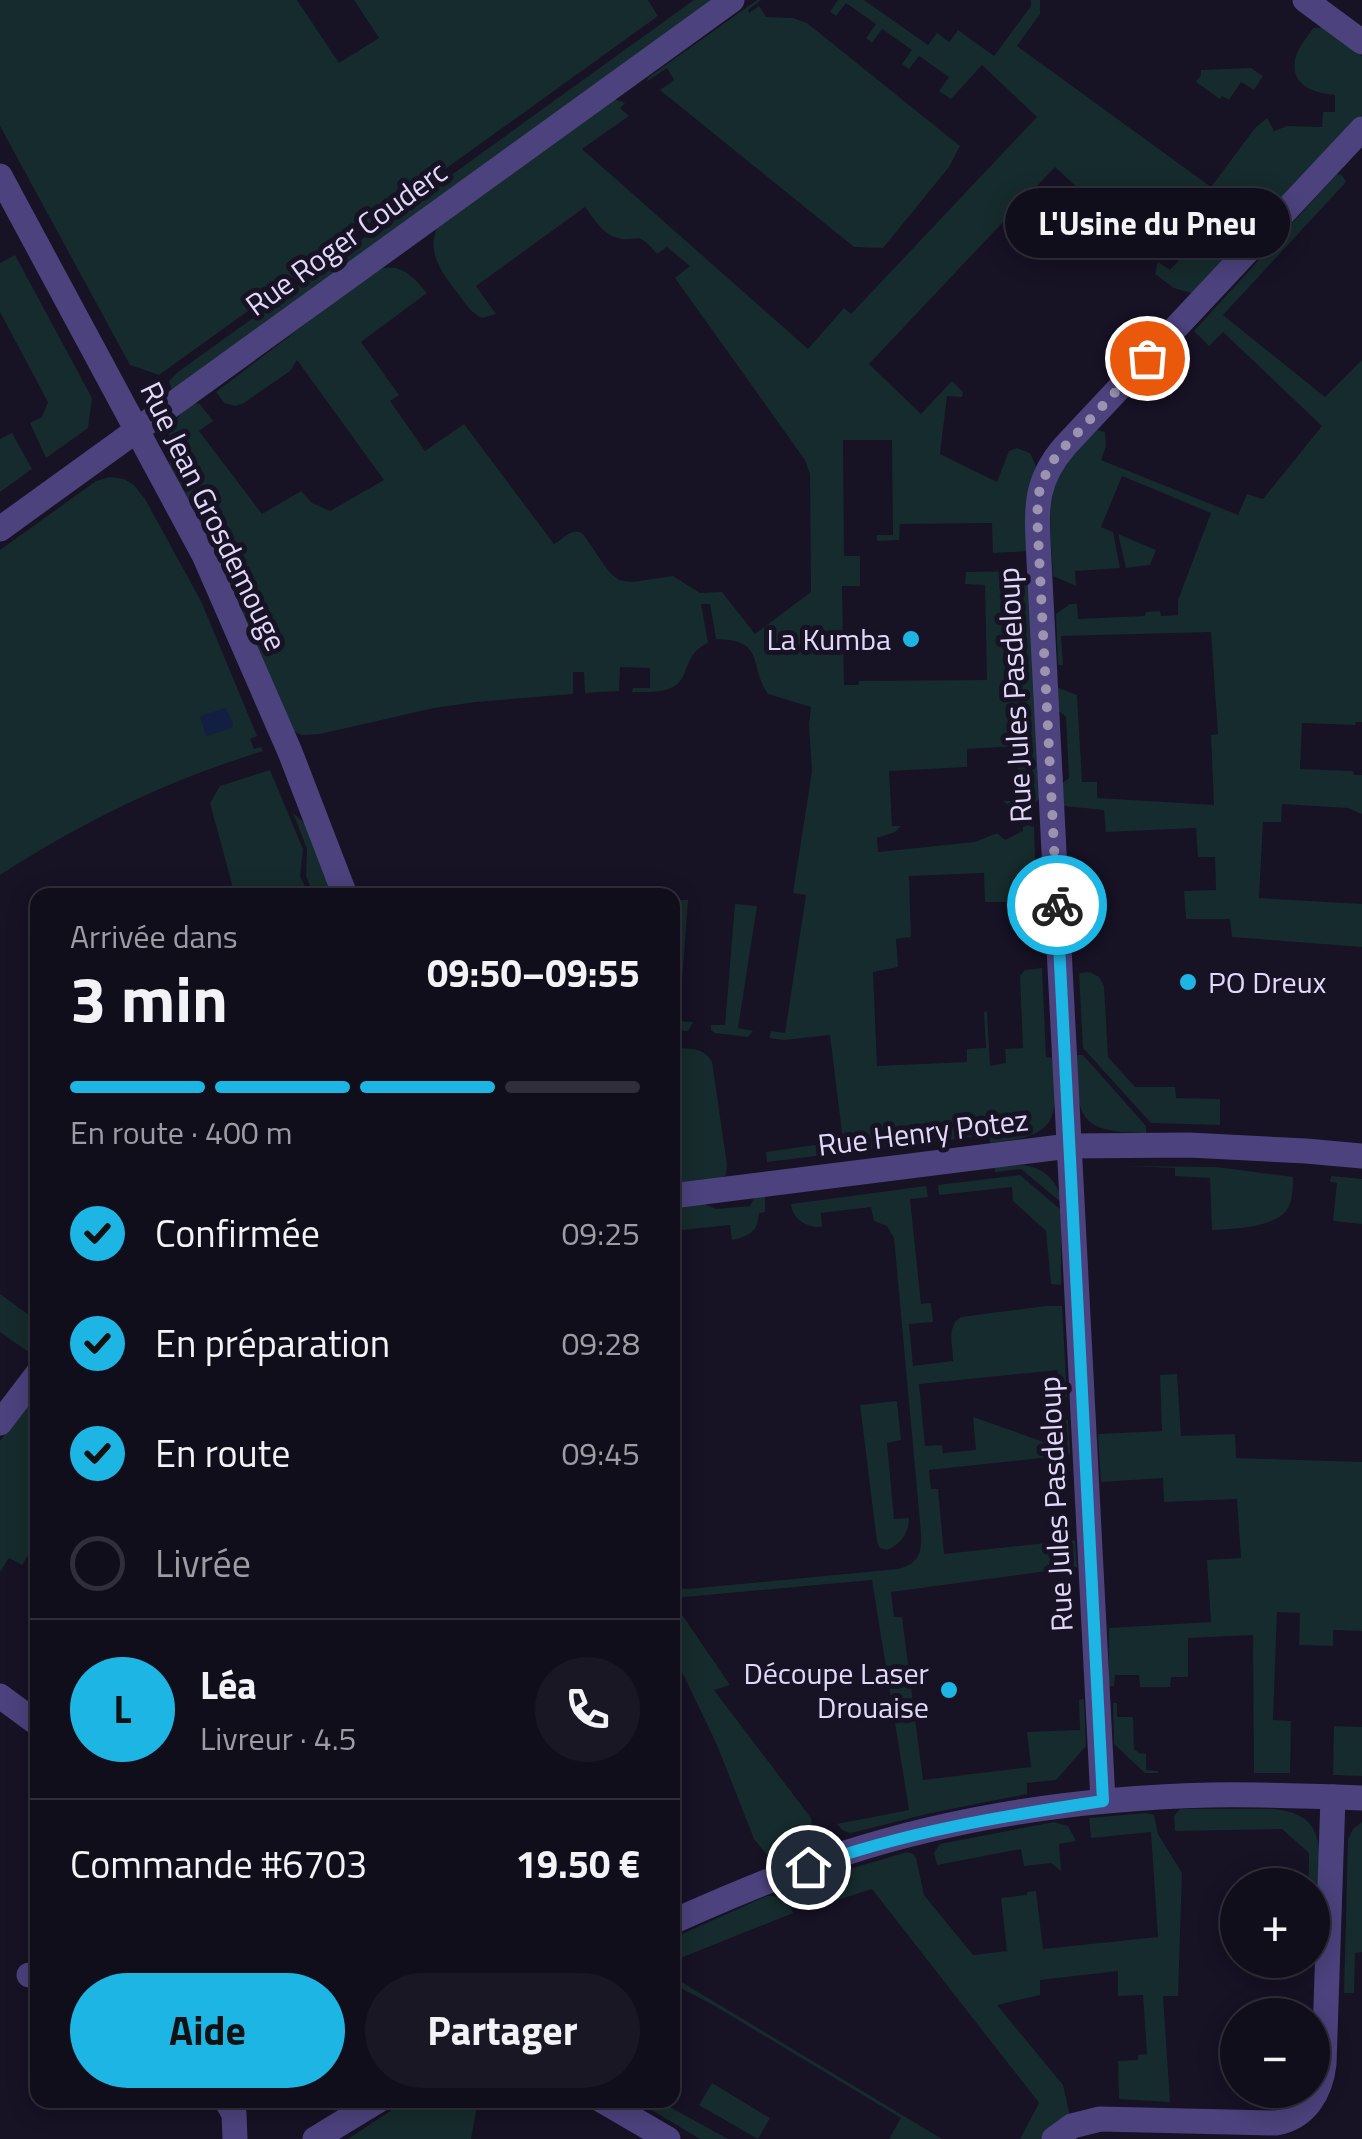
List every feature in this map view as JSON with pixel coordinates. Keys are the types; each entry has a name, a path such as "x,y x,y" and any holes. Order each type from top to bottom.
{"street":[{"name":"Rue Roger Couderc","path":"0,529 732,0"},
{"path":"1305,0 1362,42"},
{"name":"Rue Jules Pasdeloup","path":"1103,1801 1037,515 1040,485 1065,446 1362,128"},
{"name":"Rue Jean Grosdemouge","path":"0,176 204,555 290,752 343,888"},
{"name":"Rue Henry Potez","path":"680,1195 1069,1146 1226,1146 1362,1156"},
{"path":"0,1423 30,1384"},
{"path":"1,1696 30,1718"},
{"path":"680,1919 843,1854 972,1822 1103,1801 1206,1795 1362,1798"},
{"path":"1054,2139 1072,2126 1100,2119 1276,2123 1294,2117 1312,2100 1324,2064 1333,1797"},
{"path":"231,2108 235,2139"},
{"path":"315,2139 366,2108"},
{"path":"615,2108 668,2139"}],"green space":[{"path":"0,0 297,0 339,63 379,38 354,0 648,0 658,16 159,375 130,365 0,126"},
{"path":"694,0 714,0 172,391 169,381 178,372"},
{"path":"761,0 749,13 759,6 766,17 807,23 960,146 949,167 883,248 854,247 660,90 674,80 667,68 646,82"},
{"path":"838,0 864,0 928,45 937,33 949,42 958,30 994,56 1031,6 1031,0 1040,0 1040,14 1017,46 1211,187 1255,128 1267,118 1274,131 1287,126 1322,127 1323,112 1335,112 1335,95 1304,86 1296,74 1296,56 1313,28 1325,27 1362,56 1362,115 1194,294 1174,288 1155,274 1158,262 1170,270 1180,259 1177,255 1181,250 1135,209 1124,216 1119,213 1114,219 1124,229 1120,234 1105,220 1108,216 1055,167 869,364 921,414 952,381 963,392 962,397 947,396 940,454 997,482 1009,451 1017,448 1030,453 1036,466 1030,551 993,553 992,523 900,524 899,540 877,541 877,535 893,535 892,440 843,440 844,556 860,556 860,586 842,586 844,685 858,685 859,681 987,680 985,585 965,584 966,572 1027,574 1041,797 1023,808 1003,801 1019,801 1017,746 967,749 967,767 889,771 892,826 901,826 877,838 878,852 975,842 997,833 1005,840 1023,831 1023,827 1034,827 1037,914 1010,914 1008,902 985,902 984,873 909,876 911,937 896,939 898,967 873,972 877,1066 967,1062 967,1049 986,1048 987,1011 990,1066 1006,1063 1005,1049 1023,1048 1020,976 1025,970 1042,968 1046,1057 1053,1058 1055,1097 1053,1111 1042,1130 1013,1140 990,1143 989,1135 767,1162 766,1152 843,1141 830,1035 769,1038 771,1031 785,1033 806,895 793,893 812,771 811,707 768,694 749,649 732,640 716,639 710,604 701,604 708,643 694,654 679,683 668,689 632,692 633,688 650,688 650,668 620,667 619,691 585,693 584,672 573,672 573,694 434,708 302,735 293,731 171,468 168,439 180,415 195,403 200,404 213,421 199,431 262,514 301,491 312,503 330,511 384,480 297,360 290,371 244,403 224,403 216,392 375,271 398,269 427,293 361,342 399,395 390,401 425,451 464,424 554,544 572,532 579,532 619,580 673,576 700,593 722,592 755,634 811,592 810,474 805,460 675,278 690,266 667,247 657,254 640,239 609,235 585,207 476,286 496,314 482,318 469,308 442,271 435,254 435,236 438,226 615,99 625,103 620,108 629,116 582,149 808,349 844,308 851,314 1037,117 982,65 951,99 939,91 949,77 919,56 909,69 902,64 912,50 882,29 872,43 866,38 876,24 846,3 836,16 830,12"},
{"path":"1251,68 1263,76 1254,90 1241,82 1229,100 1222,96 1220,99 1196,82 1201,70"},
{"path":"1337,174 1346,182 1223,315 1325,397 1362,360 1362,722 1302,723 1300,769 1353,771 1354,775 1362,775 1362,814 1348,808 1282,804 1281,822 1263,822 1259,898 1362,904 1362,947 1232,937 1230,919 1186,919 1184,891 1216,890 1215,857 1198,857 1196,828 1106,832 1104,810 1063,806 1060,785 1069,778 1066,717 1057,709 1056,687 1077,695 1082,782 1097,782 1097,798 1214,805 1211,735 1218,734 1211,632 1061,636 1063,665 1058,665 1056,614 1070,604 1077,604 1078,619 1145,616 1146,612 1160,611 1161,616 1178,615 1178,600 1211,513 1122,476 1101,527 1113,532 1120,568 1075,571 1076,586 1053,576 1051,534 1051,506 1057,479 1097,430 1105,432 1101,460 1238,515 1247,494 1263,499 1322,426 1223,332 1209,346 1194,331"},
{"path":"15,255 92,398 88,428 46,458 30,423 42,417 48,402 0,312 0,263"},
{"path":"12,433 32,469 0,492 0,439"},
{"path":"110,477 134,485 145,499 201,601 257,736 250,739 254,749 261,747 263,751 193,775 127,804 0,875 0,550 96,481"},
{"path":"1118,534 1156,550 1150,565 1126,568"},
{"path":"270,770 303,849 300,876 306,888 233,888 210,803 220,786"},
{"path":"293,813 310,828 330,888 311,888 306,876 307,849"},
{"path":"680,900 688,900 680,1008"},
{"path":"735,904 757,906 738,1028 753,1031 748,1037 711,1030 711,1025 725,1025"},
{"path":"1090,972 1104,986 1108,1057 1135,1087 1175,1087 1176,1098 1220,1099 1220,1125 1151,1123 1083,1048 1079,973"},
{"path":"680,1021 693,1022 688,1031 680,1030"},
{"path":"680,1048 700,1051 712,1062 727,1165 726,1175 719,1180 680,1185"},
{"path":"1074,1055 1083,1055 1146,1126 1146,1133 1106,1129 1086,1117 1078,1094"},
{"path":"1023,1165 1050,1177 1063,1204 1021,1169 995,1172 994,1167"},
{"path":"1124,1166 1216,1167 1293,1177 1292,1197 1288,1208 1274,1220 1212,1230 1210,1178 1175,1176 1175,1168"},
{"path":"1020,1175 1061,1210 1061,1285 1051,1284 1046,1231 1013,1201 1012,1187 939,1195 938,1185"},
{"path":"1331,1176 1362,1179 1362,1224 1333,1221 1337,1183 1330,1182"},
{"path":"926,1186 928,1197 910,1199 921,1304 931,1303 933,1322 909,1324 913,1366 953,1361 952,1331 961,1317 1062,1306 1067,1397 1060,1396 1058,1370 919,1384 925,1446 942,1445 943,1453 976,1450 973,1417 1044,1442 1061,1441 1061,1418 1068,1420 1070,1455 929,1470 931,1489 938,1489 944,1554 1075,1540 1077,1567 891,1592 894,1617 902,1617 923,1780 1031,1767 1027,1732 1080,1730 1079,1700 1084,1699 1086,1746 1056,1780 1027,1783 1027,1794 851,1833 842,1830 837,1824 909,1810 872,1580 680,1597 680,1588 898,1569 911,1564 921,1546 894,1238 887,1226 874,1221 871,1207 821,1213 822,1227 816,1227 797,1218 791,1204"},
{"path":"765,1195 765,1212 759,1213 752,1232 743,1237 732,1240 730,1225 680,1230 680,1206 702,1203 716,1209 750,1206 755,1196"},
{"path":"0,1294 30,1316 30,1352 0,1332"},
{"path":"1177,1374 1181,1436 1235,1434 1236,1458 1362,1462 1362,1631 1333,1630 1333,1646 1299,1645 1300,1613 1277,1612 1273,1720 1291,1721 1290,1773 1254,1773 1253,1635 1188,1638 1188,1677 1171,1677 1170,1687 1140,1687 1139,1675 1115,1675 1114,1686 1109,1686 1109,1628 1211,1622 1207,1560 1241,1558 1237,1499 1164,1502 1163,1478 1101,1482 1098,1434 1162,1431 1160,1375"},
{"path":"30,1400 30,1552 22,1565 9,1558 0,1572 0,1441"},
{"path":"897,1401 901,1440 887,1443 894,1519 909,1518 903,1537 887,1550 877,1542 860,1405"},
{"path":"680,1612 730,1685 714,1690 811,1818 814,1834 807,1853 780,1861 767,1855 754,1839 717,1745 680,1669"},
{"path":"1113,1703 1117,1703 1117,1717 1133,1717 1134,1749 1146,1754 1146,1770 1158,1773 1145,1773 1114,1744"},
{"path":"1334,1726 1362,1727 1362,1776 1333,1775"},
{"path":"1180,1809 1274,1809 1301,1816 1318,1840 1320,1868 1309,1868 1309,1853 1282,1829 1175,1831 1174,1816"},
{"path":"1154,1815 1158,1834 1182,1873 1178,1996 1163,1996 1170,2102 1119,2099 1118,2061 1138,2060 1138,2055 1147,2054 1143,1995 1118,1996 1118,1971 1040,1980 1040,1995 997,2005 1063,2085 1070,2116 1040,2139 1020,2139 1039,2103 872,1889 809,1909 816,1879 907,1852 916,1858 924,1895 973,1955 1007,1951 1001,1898 1036,1891 1043,1949 1158,1937 1151,1832 1091,1838 1089,1818"},
{"path":"1054,1822 1068,1826 1076,1841 1059,1844 1061,1871 1051,1863 1024,1866 1021,1849 937,1865 934,1853 940,1844"},
{"path":"1362,1822 1362,1952 1355,1953 1354,1993 1344,1993 1348,1839"},
{"path":"767,1896 783,1900 793,1913 680,1958 680,1935"},
{"path":"680,1982 942,2139 889,2139 901,2118 680,1988"},
{"path":"712,2083 770,2118 758,2139 699,2105"},
{"path":"395,2108 477,2108 471,2139 348,2139"},
{"path":"648,2108 672,2108 728,2139 700,2139"}],"water":[{"path":"226,708 232,728 206,736 200,716"}],"way so far":[{"path":"1057,905 1037,515 1040,485 1056,456 1147,358"}],"place":[{"name":"L'Usine du Pneu","path":"1147,358"},
{"name":"La Kumba","path":"911,639"},
{"name":"PO Dreux","path":"1188,982"},
{"name":"Découpe Laser Drouaise","path":"949,1690"}],"route":[{"path":"808,1867 934,1830 1103,1801 1057,905"}]}
